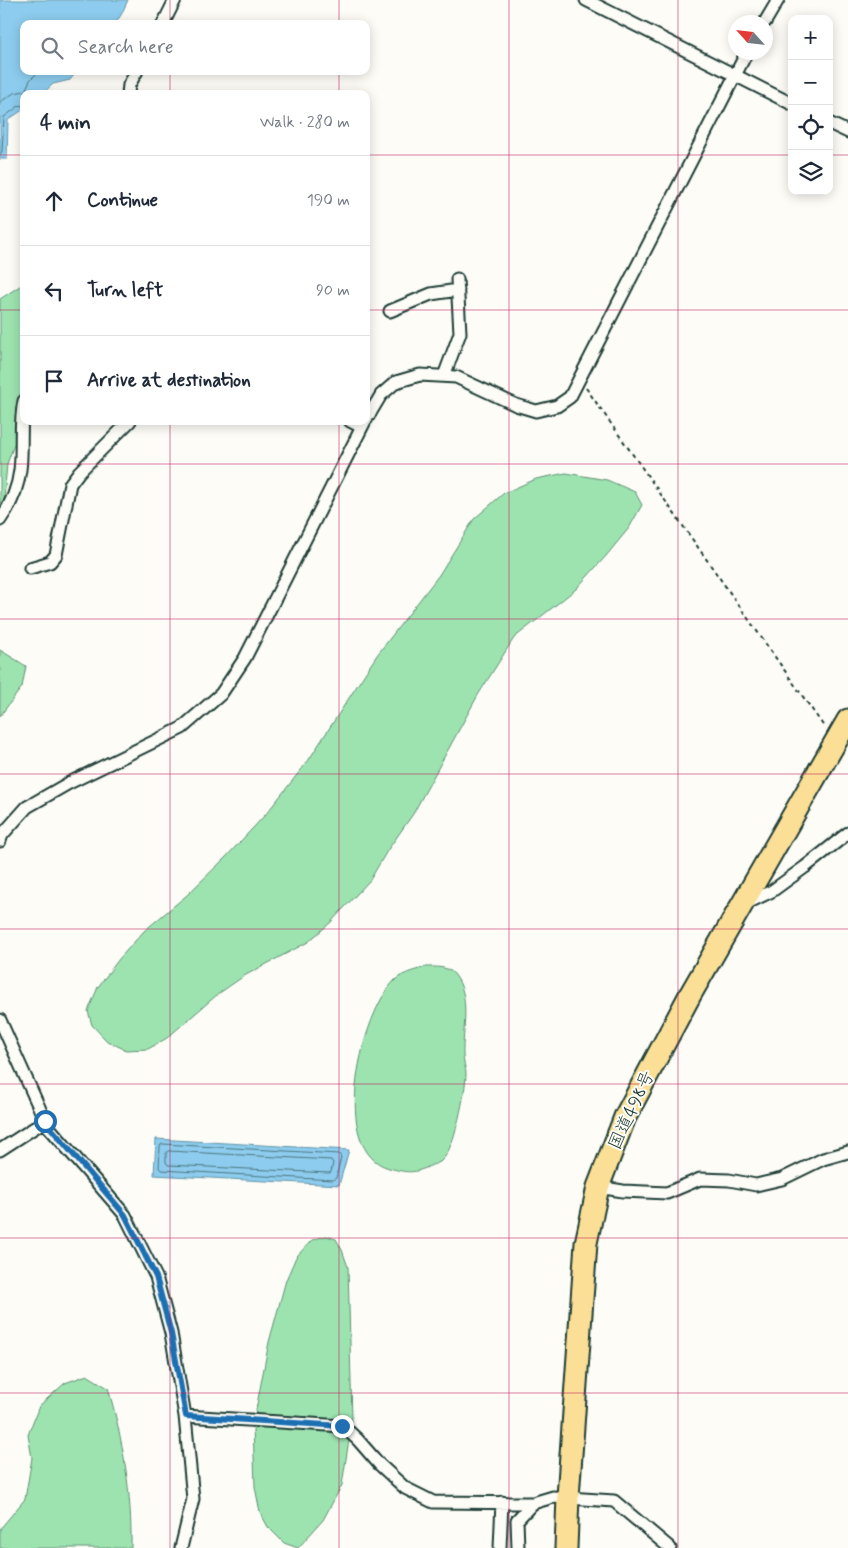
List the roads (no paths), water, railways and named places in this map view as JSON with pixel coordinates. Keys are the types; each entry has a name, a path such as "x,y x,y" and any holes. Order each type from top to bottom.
{"highway":[{"name":"国道498号","path":"566,1548 586,1243 598,1187 625,1117 690,995 848,720"}],"street":[{"path":"164,20 175,0"},
{"path":"586,0 788,102"},
{"path":"769,15 778,0"},
{"path":"370,413 381,395 396,382 420,375 456,377 516,405 536,411 557,406 570,397 742,60"},
{"path":"128,90 134,75"},
{"path":"833,125 848,132"},
{"path":"390,312 457,284 460,333 444,376"},
{"path":"0,520 15,493 20,470 20,425"},
{"path":"30,568 50,562 56,555 70,484 79,472 126,425"},
{"path":"0,841 2,835 27,807 69,783 182,728 221,694 246,658 363,425"},
{"path":"743,905 772,891 806,867 848,832"},
{"path":"0,1020 45,1121 125,1215 156,1277 171,1333 186,1416 193,1499 181,1548"},
{"path":"0,1150 45,1121"},
{"path":"598,1187 623,1191 667,1193 700,1179 729,1180 756,1185 782,1179 823,1159 848,1152"},
{"path":"186,1416 342,1426 405,1488 433,1502 533,1502 553,1497 614,1501 670,1548"},
{"path":"500,1548 502,1502"},
{"path":"518,1548 517,1520 533,1502"}],"water":[{"path":"0,0 128,0 118,20 20,20 20,75 74,75 70,80 53,84 46,90 20,90 20,112 8,120 7,159 0,159"},
{"path":"156,1139 349,1150 339,1185 154,1175"}]}
